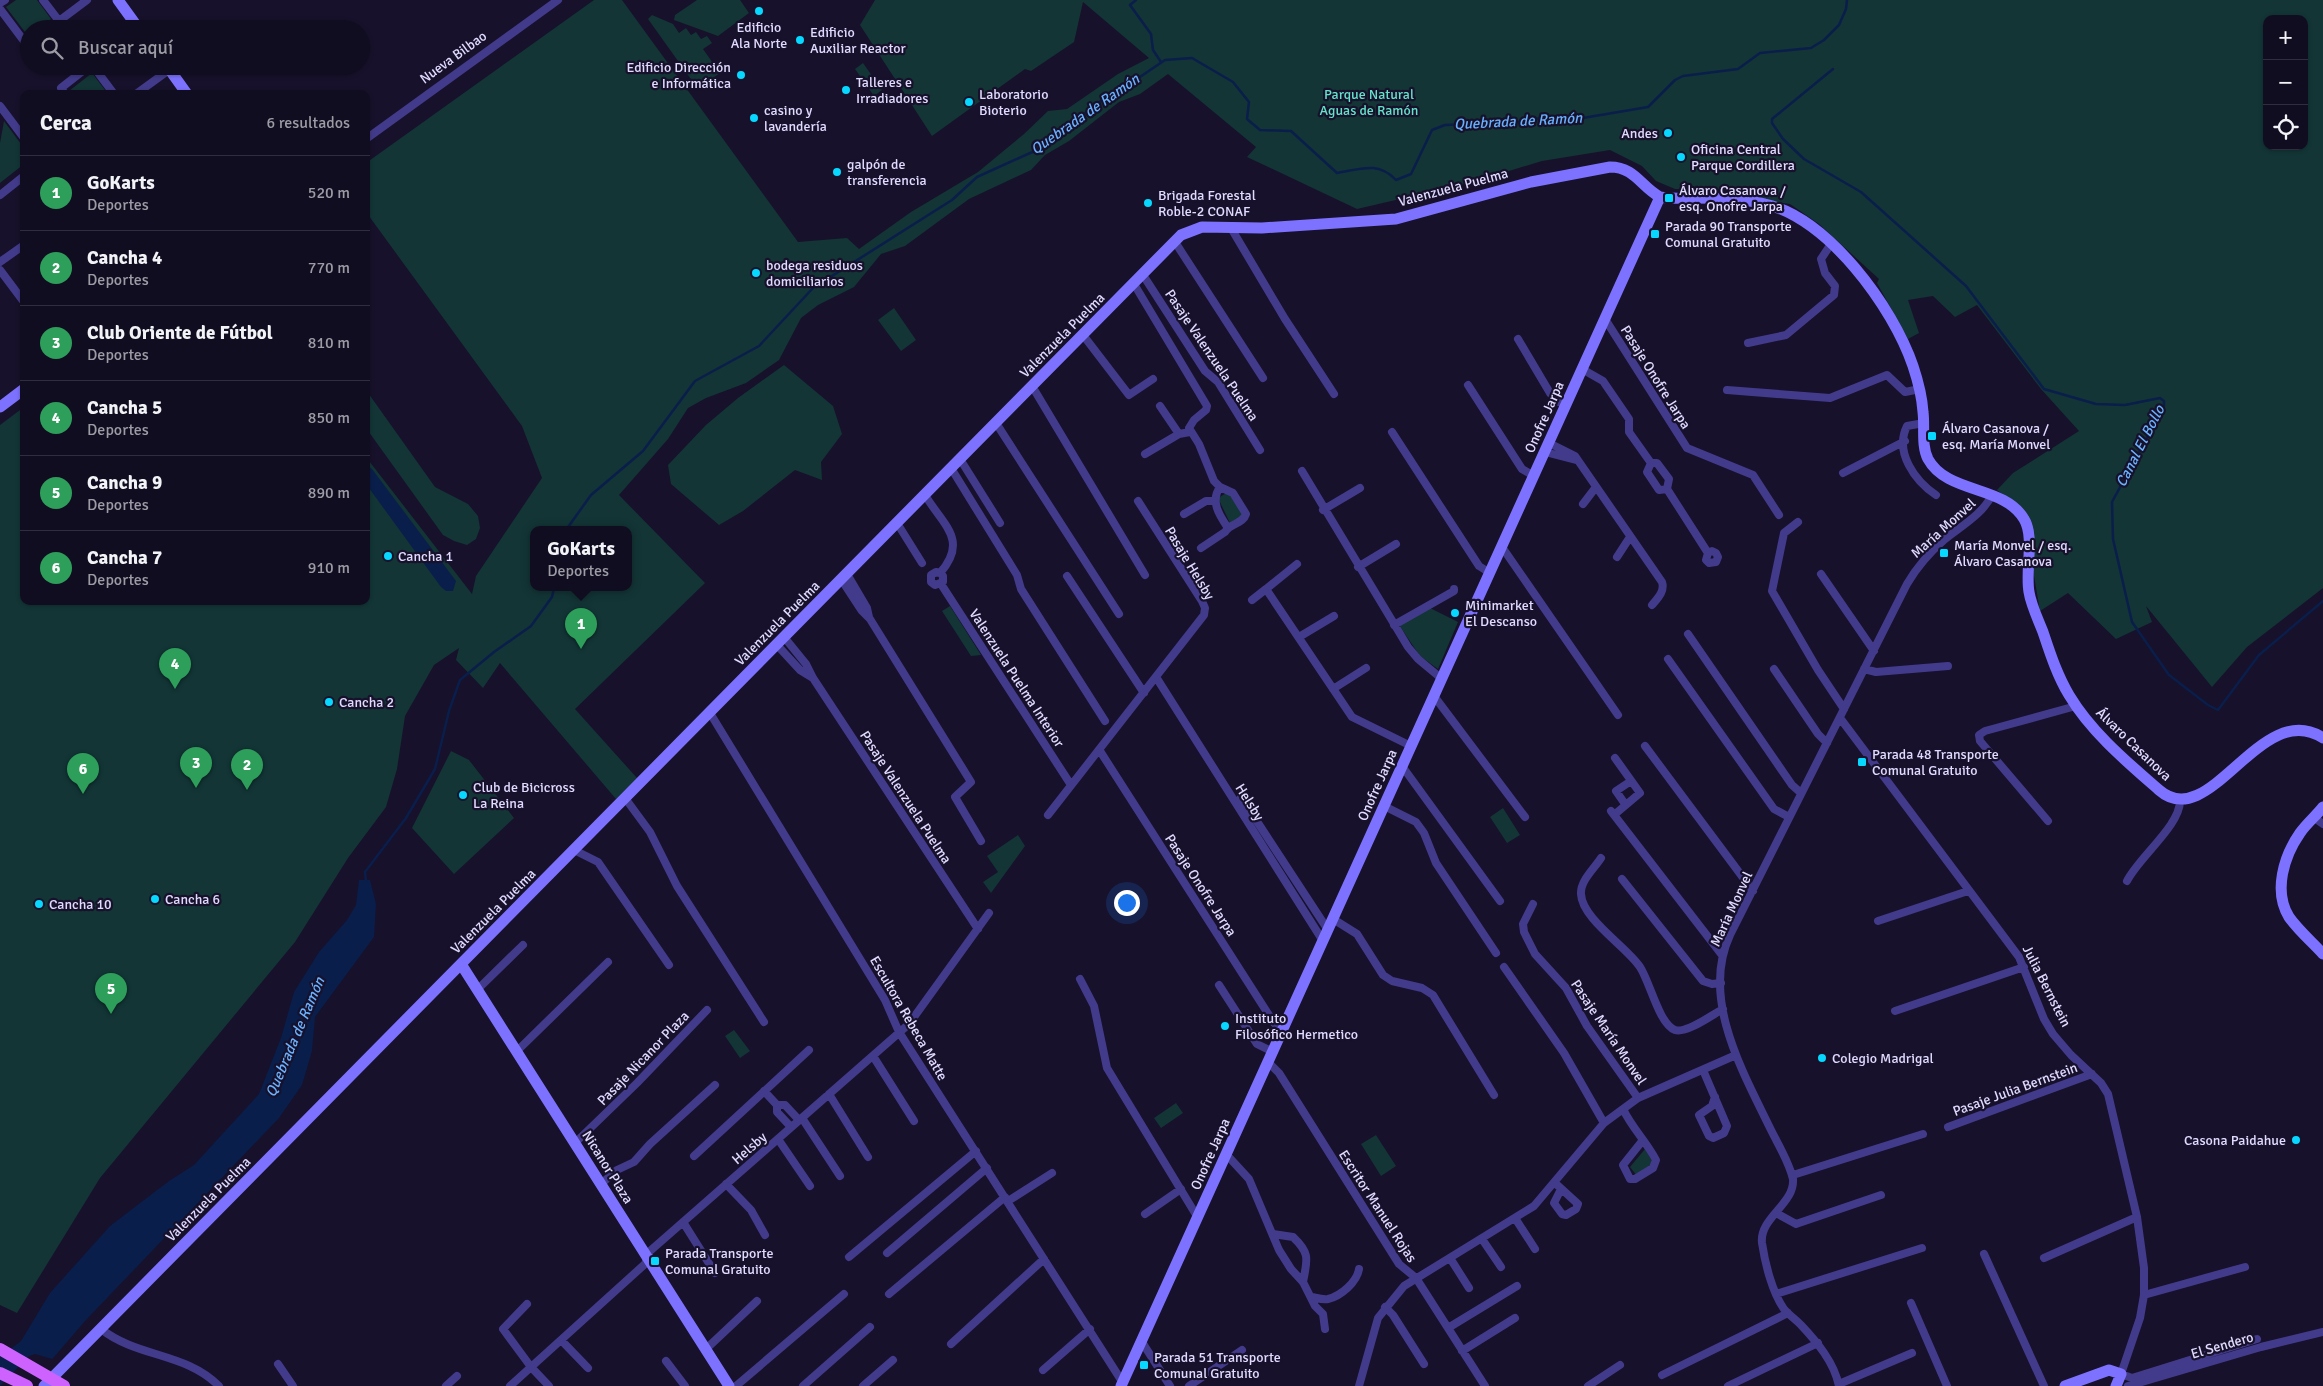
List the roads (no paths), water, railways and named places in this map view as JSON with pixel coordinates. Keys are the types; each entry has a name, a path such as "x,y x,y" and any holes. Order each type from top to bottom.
{"main road":[{"path":"0,1349 30,1366 48,1382 64,1386"},
{"path":"0,1373 27,1386"}],"street":[{"path":"0,3 4,0"},
{"path":"43,0 58,20"},
{"path":"60,20 87,0"},
{"path":"118,0 132,20"},
{"name":"Nueva Bilbao","path":"370,136 558,0"},
{"path":"0,9 20,37"},
{"path":"62,90 61,88 78,75"},
{"path":"100,75 111,90"},
{"path":"141,90 159,75"},
{"path":"173,75 184,90"},
{"path":"0,106 20,133"},
{"name":"Valenzuela Puelma","path":"48,1382 1143,274 1190,230 1202,227 1231,228 1357,223 1396,219 1531,182 1610,167 1632,172 1660,197"},
{"path":"0,195 20,179"},
{"name":"Álvaro Casanova","path":"1660,197 1724,198 1774,206 1805,221 1831,244 1866,281 1905,344 1920,389 1924,423 1924,448 1933,467 1950,479 1992,495 2023,517 2029,530 2027,566 2029,594 2056,670 2076,706 2093,728 2159,790 2169,797 2180,800"},
{"name":"Onofre Jarpa","path":"1122,1384 1660,197"},
{"path":"1231,228 1285,319 1334,394"},
{"path":"1175,242 1263,378"},
{"path":"1748,343 1786,335 1834,295 1836,286 1825,273 1821,259 1831,244"},
{"path":"0,262 20,248"},
{"path":"0,270 20,297"},
{"name":"Pasaje Valenzuela Puelma","path":"1143,274 1205,371 1218,382 1260,450"},
{"name":"Pasaje Valenzuela Puelma","path":"1134,284 1207,406 1206,410 1191,422 1190,432"},
{"name":"Pasaje Onofre Jarpa","path":"1605,319 1687,448 1753,475 1779,514"},
{"path":"1083,335 1129,395 1153,379"},
{"path":"1518,339 1550,393 1557,401 1566,405"},
{"path":"1582,369 1603,381 1629,420 1629,432 1651,463"},
{"path":"1727,390 1830,398 1887,375 1905,392 1920,389"},
{"path":"1468,385 1522,469 1534,476"},
{"path":"1032,386 1145,575"},
{"path":"0,407 20,392"},
{"path":"1160,406 1179,434"},
{"path":"996,423 1119,614"},
{"path":"1924,423 1907,426 1905,441 1910,470 1917,480 1936,495"},
{"path":"1145,454 1179,434 1190,432 1199,444 1209,470 1220,487 1233,493 1246,514 1244,519 1201,548"},
{"path":"1392,432 1479,566 1490,573"},
{"path":"1843,473 1905,441"},
{"path":"1547,448 1577,460 1662,582 1664,587 1662,594 1652,605"},
{"path":"960,459 1000,524"},
{"path":"1651,463 1657,463 1669,479 1666,489 1708,553"},
{"path":"1651,463 1647,472 1659,490 1666,489"},
{"path":"951,468 1017,575 1021,589 1105,722"},
{"path":"1302,471 1323,510 1394,625 1418,659 1442,679"},
{"path":"1220,487 1215,501 1217,510 1228,528"},
{"path":"1323,510 1360,488"},
{"path":"1583,504 1596,488"},
{"name":"Valenzuela Puelma Interior","path":"925,495 954,542 950,560 940,573 933,573 930,580 935,585 941,584 1071,785"},
{"name":"María Monvel","path":"1793,1175 1736,1055 1723,1009 1721,983 1722,955 1730,935 1907,584 1921,563 1943,541 1987,505 1992,495"},
{"name":"Pasaje Helsby","path":"1138,501 1204,608 1204,615 1156,677"},
{"path":"1184,514 1206,501 1215,501"},
{"path":"1798,522 1784,533 1772,591 1808,653 1844,709"},
{"path":"897,523 922,563"},
{"path":"1617,557 1630,537"},
{"path":"1358,567 1396,544"},
{"path":"1502,547 1618,715"},
{"path":"1252,600 1297,564"},
{"path":"1821,574 1874,651"},
{"path":"1067,576 1144,692"},
{"path":"844,577 862,611 870,619 971,782 955,797 981,841"},
{"path":"1266,588 1352,718 1412,746"},
{"path":"1394,625 1454,591 1454,589"},
{"path":"1299,637 1334,616"},
{"path":"1688,634 1792,785 1802,794"},
{"name":"Pasaje Valenzuela Puelma","path":"781,641 800,670 813,678 978,929"},
{"path":"1668,659 1774,810 1789,817"},
{"path":"1864,669 1876,672 1948,666"},
{"path":"1333,689 1366,668"},
{"path":"1774,669 1818,734 1827,743"},
{"path":"1048,814 1100,751 1156,677"},
{"name":"Helsby","path":"1156,677 1323,941"},
{"path":"1434,696 1525,817"},
{"path":"2048,820 1980,741 1979,735 1985,731 2076,706"},
{"name":"Escultora Rebeca Matte","path":"710,713 885,1000 899,1032 1090,1329 1122,1384"},
{"name":"Julia Bernstein","path":"1840,718 2024,967 2048,1027 2071,1055 2105,1088 2110,1100 2137,1217 2144,1268 2144,1295 2138,1329 2116,1386"},
{"path":"2127,881 2133,868 2172,822 2180,808 2180,800 2192,799 2202,794 2250,753 2289,732 2308,731 2323,738"},
{"path":"1645,746 1753,891"},
{"name":"Pasaje Onofre Jarpa","path":"1100,751 1274,1023 1282,1031"},
{"path":"1615,758 1640,793 1613,813 1722,955"},
{"path":"1402,766 1500,901"},
{"path":"1625,804 1616,791 1631,780"},
{"path":"1241,797 1328,930"},
{"path":"625,798 650,832 677,886 764,1022"},
{"path":"1384,806 1416,822 1424,833 1436,863 1496,954"},
{"path":"2323,807 2318,821 2300,833 2290,851 2284,869 2281,896 2289,917 2323,954"},
{"path":"574,850 598,862 669,966"},
{"path":"1601,858 1582,885 1582,901 1597,922 1640,967 1664,1019 1676,1030 1685,1030 1723,1009"},
{"path":"1622,879 1703,981 1712,984 1721,983"},
{"path":"1878,921 1968,891"},
{"name":"Pasaje María Monvel","path":"1533,904 1522,924 1535,954 1566,988 1588,1026 1638,1098"},
{"name":"Helsby","path":"510,1386 645,1264 650,1250 909,1024 989,913"},
{"path":"1333,919 1357,934 1383,975 1392,981 1422,988 1433,995 1494,1095"},
{"path":"478,989 523,945"},
{"path":"516,1051 608,962"},
{"name":"Nicanor Plaza","path":"461,964 730,1386"},
{"path":"1504,967 1564,1053 1604,1124"},
{"path":"1895,1011 2024,967"},
{"path":"1080,979 1094,1006 1107,1068 1198,1218"},
{"name":"Escritor Manuel Rojas","path":"1219,985 1257,1044 1270,1057 1398,1264 1416,1278 1485,1386"},
{"name":"Pasaje Nicanor Plaza","path":"575,1143 637,1083 707,1010"},
{"path":"694,1156 809,1050"},
{"path":"1359,1386 1377,1322 1385,1307 1404,1286 1534,1206 1558,1186 1604,1124 1638,1098 1736,1055"},
{"path":"872,1056 914,1121"},
{"path":"1703,1070 1715,1097 1727,1126 1724,1133 1712,1138 1709,1136 1699,1116 1712,1106 1715,1097"},
{"name":"Pasaje Julia Bernstein","path":"1948,1127 2092,1074"},
{"path":"600,1184 617,1170 634,1162 650,1144 715,1085"},
{"path":"764,1091 777,1105 777,1112 791,1127"},
{"path":"829,1094 868,1157"},
{"path":"777,1105 785,1105 801,1119 840,1176"},
{"path":"1623,1109 1631,1126 1643,1140 1653,1154 1656,1164 1635,1179 1630,1179 1623,1166 1643,1140"},
{"path":"1912,1353 1839,1385 1818,1343 1788,1313 1776,1294 1762,1237 1766,1226 1791,1192 1793,1175 1923,1134"},
{"path":"778,1139 810,1186"},
{"path":"849,1257 976,1151"},
{"path":"1226,1154 1248,1179 1262,1215 1273,1234 1279,1250 1291,1269 1303,1282 1322,1314 1325,1329"},
{"path":"887,1253 987,1168"},
{"path":"889,1294 1006,1199 1052,1173"},
{"path":"726,1184 751,1210 765,1235"},
{"path":"1145,1214 1181,1188"},
{"path":"1776,1213 1796,1224 1881,1195"},
{"path":"2044,1258 2137,1217"},
{"path":"1515,1218 1535,1249"},
{"path":"683,1222 715,1273"},
{"path":"1273,1234 1293,1237 1306,1254 1307,1265 1303,1282"},
{"path":"1482,1239 1501,1267"},
{"path":"1776,1294 1922,1248"},
{"path":"1984,1254 2044,1386"},
{"path":"1450,1258 1469,1288"},
{"path":"950,1344 1044,1259"},
{"path":"2144,1295 2245,1267"},
{"path":"1312,1297 1326,1300 1336,1296 1351,1284 1359,1269"},
{"path":"1448,1328 1516,1286"},
{"path":"730,1386 844,1294"},
{"path":"1322,1314 1326,1300"},
{"path":"706,1349 757,1301"},
{"path":"1911,1303 1947,1386"},
{"path":"527,1304 503,1329 530,1366 549,1386"},
{"path":"1385,1307 1392,1314 1424,1364"},
{"path":"1662,1375 1788,1313"},
{"path":"1462,1351 1515,1318"},
{"path":"803,1386 870,1327"},
{"path":"101,1329 127,1346 191,1365 219,1386"},
{"path":"1043,1370 1090,1329"},
{"name":"El Sendero","path":"2128,1386 2261,1347 2323,1332"},
{"path":"2066,1386 2109,1370 2132,1378 2257,1339"},
{"path":"560,1340 588,1368"},
{"path":"1142,1342 1170,1386"},
{"path":"1728,1386 1818,1343"},
{"path":"1189,1386 1242,1350"},
{"path":"863,1386 893,1360"},
{"path":"666,1361 685,1386"},
{"path":"278,1364 293,1386"},
{"path":"1588,1386 1620,1366"},
{"path":"446,1386 457,1376"}],"water":[{"path":"370,468 456,581 453,591 446,591 441,587 370,489"},
{"path":"359,880 370,880 376,904 374,937 315,1017 312,1051 302,1085 279,1118 86,1320 52,1359 35,1354 29,1356 0,1386 0,1357 21,1341 50,1293 110,1226 169,1181 194,1165 259,1094 281,1038 294,992 319,952 347,920 356,905"}],"waterway":[{"path":"1136,0 1130,5 1151,34 1153,50 1161,62"},
{"name":"Quebrada de Ramón","path":"569,526 591,495 643,451 695,381 759,346 813,288 952,200 977,177 1039,149 1111,93 1131,83 1165,60 1192,58 1233,82 1249,102 1247,119 1260,130 1291,131 1337,173 1361,168 1376,168 1383,170 1396,180 1411,174 1432,130 1445,125 1519,122 1541,118 1571,120 1648,107 1675,80 1683,76 1738,69 1760,53 1811,48 1824,40 1839,25 1846,9 1847,0"},
{"name":"Canal El Bollo","path":"1833,69 1772,119 1772,123 1783,139 1804,159 1861,192 1966,286 2044,389 2096,404 2125,405 2160,398 2164,401 2164,406 2112,502 2113,539 2132,622 2169,675 2208,705 2218,710 2259,655 2323,601"},
{"name":"Quebrada de Ramón","path":"366,881 365,872 406,818 435,769 449,711 460,680 494,652 531,626 552,597 553,591"}],"place":[{"name":"Edificio Ala Norte","path":"759,11"},
{"name":"Edificio Auxiliar Reactor","path":"800,40"},
{"name":"Edificio Dirección e Informática","path":"741,75"},
{"name":"Talleres e Irradiadores","path":"846,90"},
{"name":"Laboratorio Bioterio","path":"969,102"},
{"name":"casino y lavandería","path":"754,118"},
{"name":"Andes","path":"1668,133"},
{"name":"Oficina Central Parque Cordillera","path":"1681,157"},
{"name":"galpón de transferencia","path":"837,172"},
{"name":"Álvaro Casanova / esq. Onofre Jarpa","path":"1669,198"},
{"name":"Brigada Forestal Roble-2 CONAF","path":"1148,203"},
{"name":"Parada 90 Transporte Comunal Gratuito","path":"1655,234"},
{"name":"bodega residuos domiciliarios","path":"756,273"},
{"name":"Álvaro Casanova / esq. María Monvel","path":"1932,436"},
{"name":"María Monvel / esq. Álvaro Casanova","path":"1944,553"},
{"name":"Cancha 1","path":"388,556"},
{"name":"Minimarket El Descanso","path":"1455,613"},
{"name":"GoKarts","path":"581,649"},
{"name":"Cancha 5","path":"175,689"},
{"name":"Cancha 2","path":"329,702"},
{"name":"Parada 48 Transporte Comunal Gratuito","path":"1862,762"},
{"name":"Club Oriente de Fútbol","path":"196,788"},
{"name":"Cancha 4","path":"247,790"},
{"name":"Cancha 7","path":"83,794"},
{"name":"Club de Bicicross La Reina","path":"463,795"},
{"name":"Cancha 6","path":"155,899"},
{"name":"Cancha 10","path":"39,904"},
{"name":"Cancha 9","path":"111,1014"},
{"name":"Instituto Filosófico Hermetico","path":"1225,1026"},
{"name":"Colegio Madrigal","path":"1822,1058"},
{"name":"Casona Paidahue","path":"2296,1140"},
{"name":"Parada Transporte Comunal Gratuito","path":"655,1261"},
{"name":"Parada 51 Transporte Comunal Gratuito","path":"1144,1365"}],"park label":[{"name":"Parque Natural Aguas de Ramón","path":"1369,102"}]}
